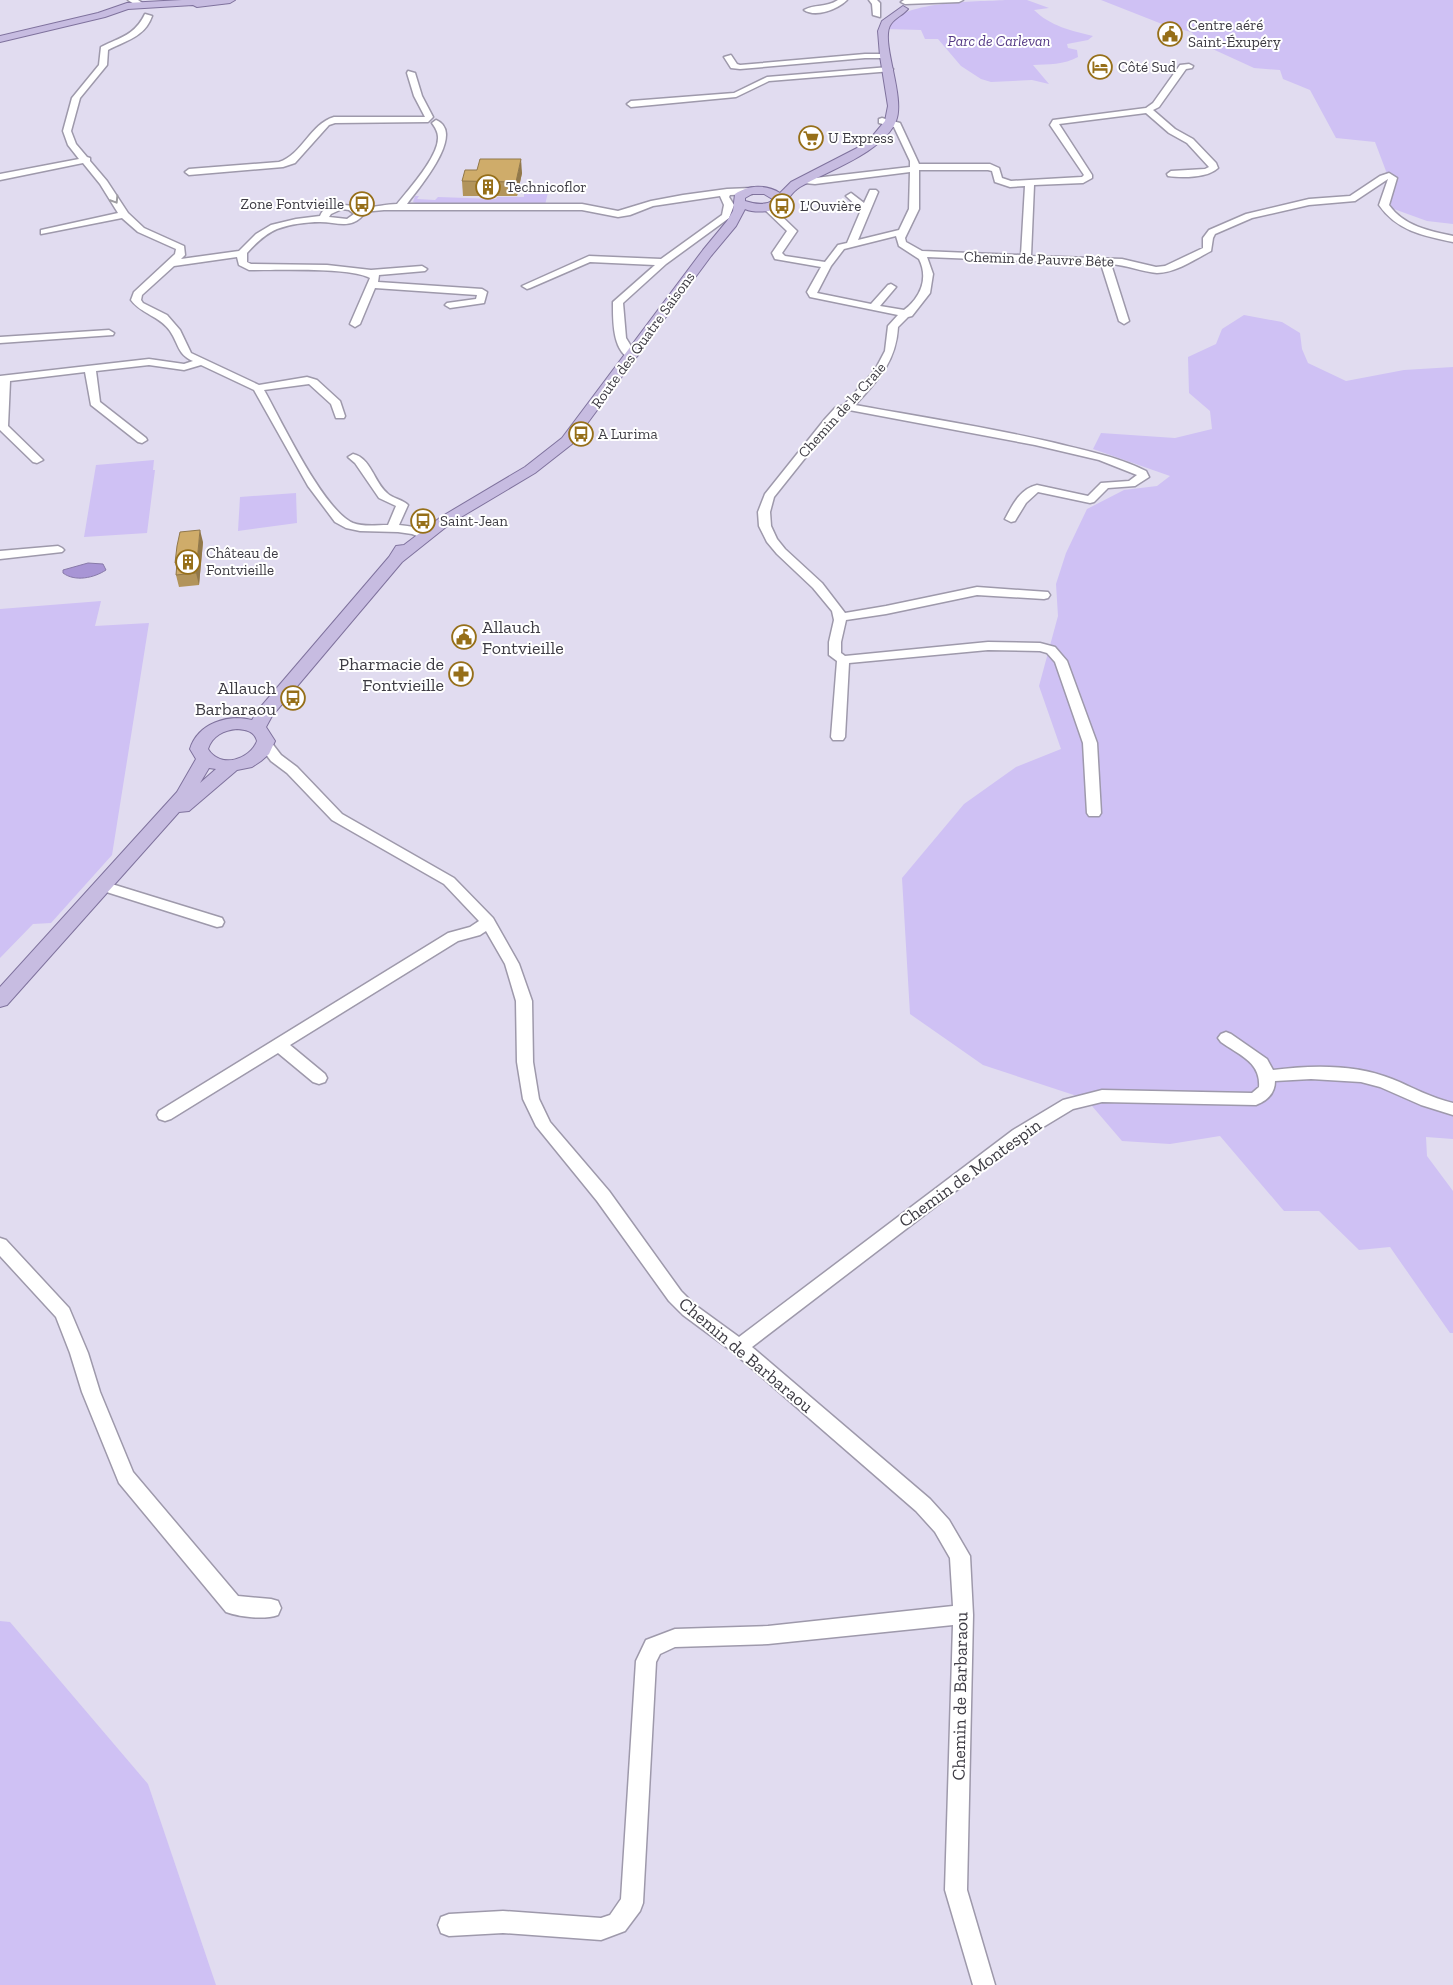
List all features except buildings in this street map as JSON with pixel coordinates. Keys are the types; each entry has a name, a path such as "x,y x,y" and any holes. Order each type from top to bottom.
{"main road":[{"path":"134,14 209,0"},
{"path":"0,39 65,23 224,0"},
{"path":"134,14 136,2"},
{"path":"134,14 136,2"},
{"path":"805,179 863,149 886,124 885,69 881,56 877,26 897,4"},
{"path":"740,200 752,191 766,191 782,187 848,152 867,140 886,124"},
{"name":"Route des Quatre Saisons","path":"732,223 763,208 777,204 789,189 805,179"},
{"path":"766,191 775,194 780,199"},
{"path":"740,200 763,208"},
{"name":"Route des Quatre Saisons","path":"232,724 258,728 264,714 280,694 418,536 530,470 567,441 707,253 732,223 739,211 740,200"},
{"name":"Route des Quatre Saisons","path":"205,759 199,749 204,736 216,728 232,724 255,712 280,694"},
{"path":"154,830 240,763 262,751 266,745 266,737 258,728"},
{"path":"0,1000 184,795 205,759 212,763 240,763"}],"street":[{"path":"808,10 831,8 844,0"},
{"path":"873,0 876,3 877,15"},
{"path":"897,4 959,0"},
{"path":"134,14 138,32 104,48 103,65 76,98 67,131 72,145 87,160 114,197 124,215 141,230 181,248 180,255 137,294 136,300 140,305 162,317 175,330 187,355 258,388 307,380 313,382 336,403 340,416"},
{"path":"728,56 734,66 740,67 881,56"},
{"path":"805,179 815,181 914,168 990,167 996,170 998,180 1003,183 1083,180 1088,178 1088,174 1054,125 1056,122 1148,110 1156,105 1183,68 1189,66"},
{"path":"631,104 736,95 768,79 885,69"},
{"path":"400,207 436,155 442,141 441,132 422,108 416,94 411,73"},
{"path":"1148,110 1172,131 1190,141 1214,168 1207,172 1170,174"},
{"path":"189,172 280,165 292,161 326,123 334,120 430,120"},
{"path":"886,124 899,130 914,160 914,209 900,238 902,244 922,254"},
{"path":"0,177 87,160"},
{"name":"Chemin de Pauvre Bête","path":"922,254 1105,262 1134,264 1156,270 1167,269 1208,249 1208,238 1212,232 1249,216 1309,202 1352,199 1386,176 1393,178 1384,205 1385,208 1402,222 1423,233 1453,238"},
{"path":"1026,258 1030,183"},
{"path":"325,219 324,214 332,208 343,207 356,210 400,207 582,206 618,214 627,213 651,204 727,192 752,191"},
{"path":"727,192 740,200"},
{"path":"632,356 626,350 617,320 618,302 663,262 726,216 728,205 724,197 727,192"},
{"path":"852,243 873,192"},
{"path":"851,196 866,210"},
{"path":"763,208 792,231 777,254 778,256 783,259 827,265"},
{"path":"172,263 242,253 256,238 272,228 325,219 333,222 350,221 358,217 359,214 356,210"},
{"path":"44,232 124,215"},
{"path":"902,232 841,247 836,251 812,292 813,295 908,314"},
{"path":"242,253 242,263 249,267 328,268 371,273 389,270 422,269"},
{"name":"Chemin de la Craie","path":"840,618 836,608 823,590 772,542 765,531 763,508 769,496 829,421 839,410 848,407 885,364 891,350 893,326 923,299 928,290 928,264 922,254"},
{"path":"526,286 589,259 663,262"},
{"path":"1105,262 1124,321"},
{"path":"355,324 373,285 375,277 371,273"},
{"path":"373,285 482,292 482,300 479,302 450,305"},
{"path":"872,307 884,297 890,287"},
{"path":"0,340 110,334"},
{"path":"37,460 3,427 2,378 149,362 184,367 202,362"},
{"path":"90,368 95,403 142,440"},
{"path":"258,388 301,464 329,508 342,523 352,526 392,528 418,536"},
{"path":"848,407 1037,442 1106,460 1133,468 1142,473 1142,477 1137,482 1105,486 1090,500 1037,488 1031,490 1018,503 1011,519"},
{"path":"353,457 360,461 383,496 402,505 392,528"},
{"path":"0,554 58,550"},
{"path":"1044,595 977,591 840,618 835,639 835,655 843,660 988,646 1040,647 1051,650 1061,661 1090,743 1094,813"},
{"path":"838,737 843,660"},
{"name":"Chemin de Barbaraou","path":"266,745 280,762 292,770 337,817 444,878 488,922 512,964 524,1001 525,1062 531,1099 544,1126 603,1196 675,1296 689,1310 739,1347 923,1506 942,1526 960,1556 963,1615 956,1890 984,1985"},
{"path":"240,763 280,762"},
{"path":"102,886 216,922"},
{"path":"165,1116 453,936 475,931 488,922"},
{"path":"1226,1038 1262,1063 1268,1076 1289,1072 1360,1076 1385,1082 1397,1090 1453,1109"},
{"path":"278,1044 319,1078"},
{"name":"Chemin de Montespin","path":"739,1347 1019,1134 1070,1104 1102,1096 1256,1099 1267,1089 1268,1076"},
{"path":"0,1245 63,1313 79,1353 91,1392 126,1477 233,1605 271,1608"},
{"path":"449,1925 503,1922 601,1929 617,1923 625,1915 632,1904 646,1661 654,1647 675,1638 768,1635 917,1618 963,1615"}],"green space":[{"name":"Parc de Carlevan","path":"1027,0 1049,8 1034,10 1054,24 1093,36 1088,40 1067,44 1068,48 1077,50 1078,57 1073,60 1056,64 1033,65 1049,84 1032,80 991,82 981,79 961,66 938,39 925,39 921,30 886,29 893,20 905,13 921,8 958,2"},
{"path":"1101,0 1453,0 1453,224 1427,221 1391,208 1389,179 1375,142 1336,138 1310,90 1283,79 1280,70 1254,68 1206,46 1191,32 1162,24"},
{"path":"541,184 550,184 545,205 418,204 413,202 415,196 419,196 417,199 435,200 438,197 496,199 497,197 524,197 524,194 540,193"},
{"path":"1244,315 1282,322 1300,333 1302,349 1308,363 1346,381 1404,370 1453,367 1453,1139 1426,1137 1427,1156 1453,1191 1453,1333 1450,1333 1390,1247 1359,1250 1319,1211 1284,1211 1220,1136 1170,1144 1122,1141 1086,1099 983,1065 910,1014 902,878 964,804 1016,767 1061,749 1039,686 1058,616 1056,584 1066,553 1087,509 1124,490 1157,486 1170,476 1093,449 1101,433 1175,438 1212,429 1210,411 1189,393 1188,357 1216,344 1222,329"},
{"path":"154,460 153,470 155,470 147,533 84,537 96,465"},
{"path":"296,493 297,523 238,531 240,497"},
{"path":"101,601 95,626 149,623 112,855 51,923 33,924 0,958 0,609"},
{"path":"0,1621 10,1622 148,1784 216,1985 0,1985"}],"shaded area":[{"path":"88,563 103,564 106,570 85,578 68,576 63,573 63,570"}],"place":[{"name":"Centre aéré Saint-Éxupéry","path":"1170,34"},
{"name":"Côté Sud","path":"1100,67"},
{"name":"U Express","path":"811,138"},
{"name":"Technicoflor","path":"488,187"},
{"name":"Zone Fontvieille","path":"362,204"},
{"name":"L'Ouvière","path":"782,206"},
{"name":"A Lurima","path":"581,434"},
{"name":"Saint-Jean","path":"423,521"},
{"name":"Château de Fontvieille","path":"188,562"},
{"name":"Allauch Fontvieille","path":"464,637"},
{"name":"Pharmacie de Fontvieille","path":"461,674"},
{"name":"Allauch Barbaraou","path":"293,698"}]}
